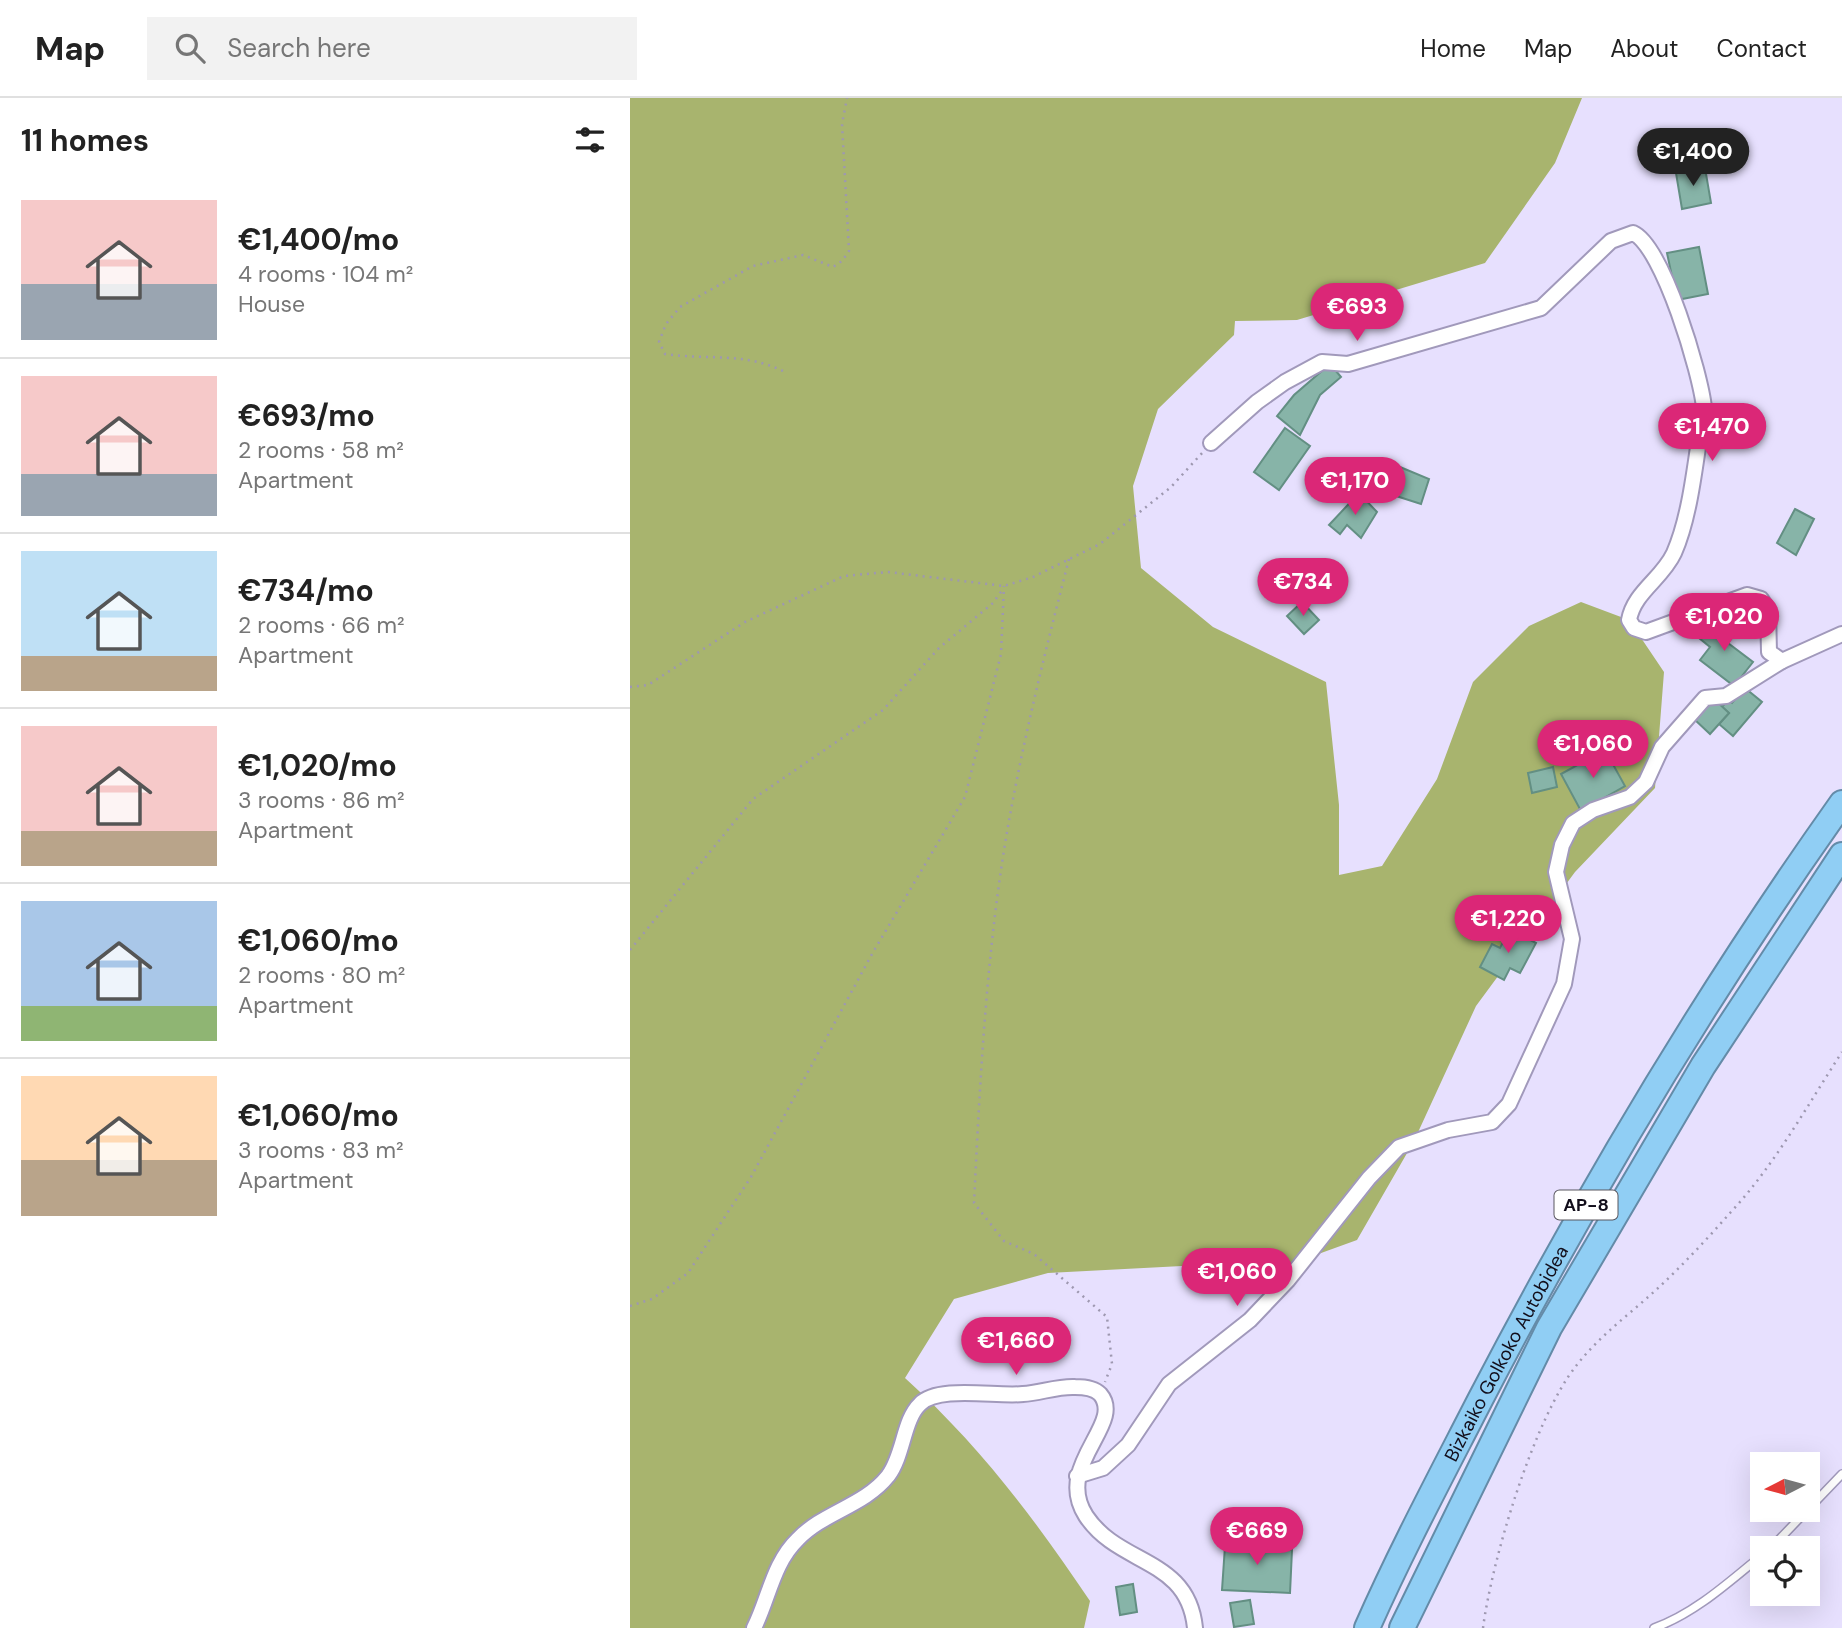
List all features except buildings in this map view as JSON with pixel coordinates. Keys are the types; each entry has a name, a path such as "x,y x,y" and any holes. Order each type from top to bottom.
{"highway":[{"name":"Bizkaiko Golkoko Autobidea","path":"1367,1628 1420,1515 1530,1303 1608,1165 1758,926 1842,803"},
{"name":"Bizkaiko Golkoko Autobidea","path":"1402,1628 1549,1328 1703,1066 1842,855"}],"street":[{"path":"1212,443 1257,402 1322,362 1348,364 1541,308 1611,241 1633,233 1646,241 1654,252 1680,318 1702,387 1704,408 1680,539 1662,573 1631,607 1629,620 1634,628 1646,632 1747,595 1761,599 1768,610 1769,652 1782,661"},
{"path":"1077,1476 1103,1468 1128,1445 1169,1384 1250,1320 1288,1280 1369,1178 1399,1147 1448,1130 1492,1122 1509,1104 1564,984 1572,939 1556,872 1562,845 1573,823 1593,810 1630,797 1646,782 1662,747 1705,698 1726,696 1782,661 1842,634"},
{"path":"754,1628 781,1559 789,1548 814,1526 866,1497 883,1482 902,1452 912,1416 920,1404 932,1396 1022,1395 1073,1386 1092,1389 1100,1395 1106,1418 1077,1476 1078,1499 1098,1532 1171,1576 1191,1601 1195,1628"}],"lane":[{"path":"1782,1536 1842,1474"},
{"path":"1654,1628 1667,1624 1717,1592 1750,1565"}],"path":[{"path":"783,371 763,361 726,356 665,355 659,342 666,324 680,307 753,266 803,255 834,267 842,261 849,251 842,124 847,98"},
{"path":"630,687 648,685 745,622 844,576 888,572 1004,586 1069,559 1100,544 1171,488 1212,443"},
{"path":"1069,559 1028,716 1005,842 981,1058 974,1203 1004,1241 1034,1254 1107,1317 1112,1364 1100,1395"},
{"path":"630,950 753,799 883,710 939,648 993,603 1004,586"},
{"path":"630,1307 652,1299 688,1273 751,1177 872,954 965,797 1001,654 1004,586"},
{"path":"1483,1628 1488,1593 1511,1515 1550,1405 1576,1366 1611,1329 1657,1289 1732,1211 1775,1154 1842,1052"}],"green space":[{"path":"630,98 1582,98 1555,163 1485,263 1297,320 1235,321 1234,335 1158,409 1133,486 1141,568 1213,627 1326,682 1339,805 1339,875 1382,866 1437,779 1473,682 1529,626 1581,602 1629,620 1664,672 1655,788 1575,872 1476,1006 1414,1141 1357,1240 1288,1265 1182,1266 1048,1273 954,1299 905,1378 982,1457 1048,1541 1090,1601 1084,1628 630,1628"}]}
